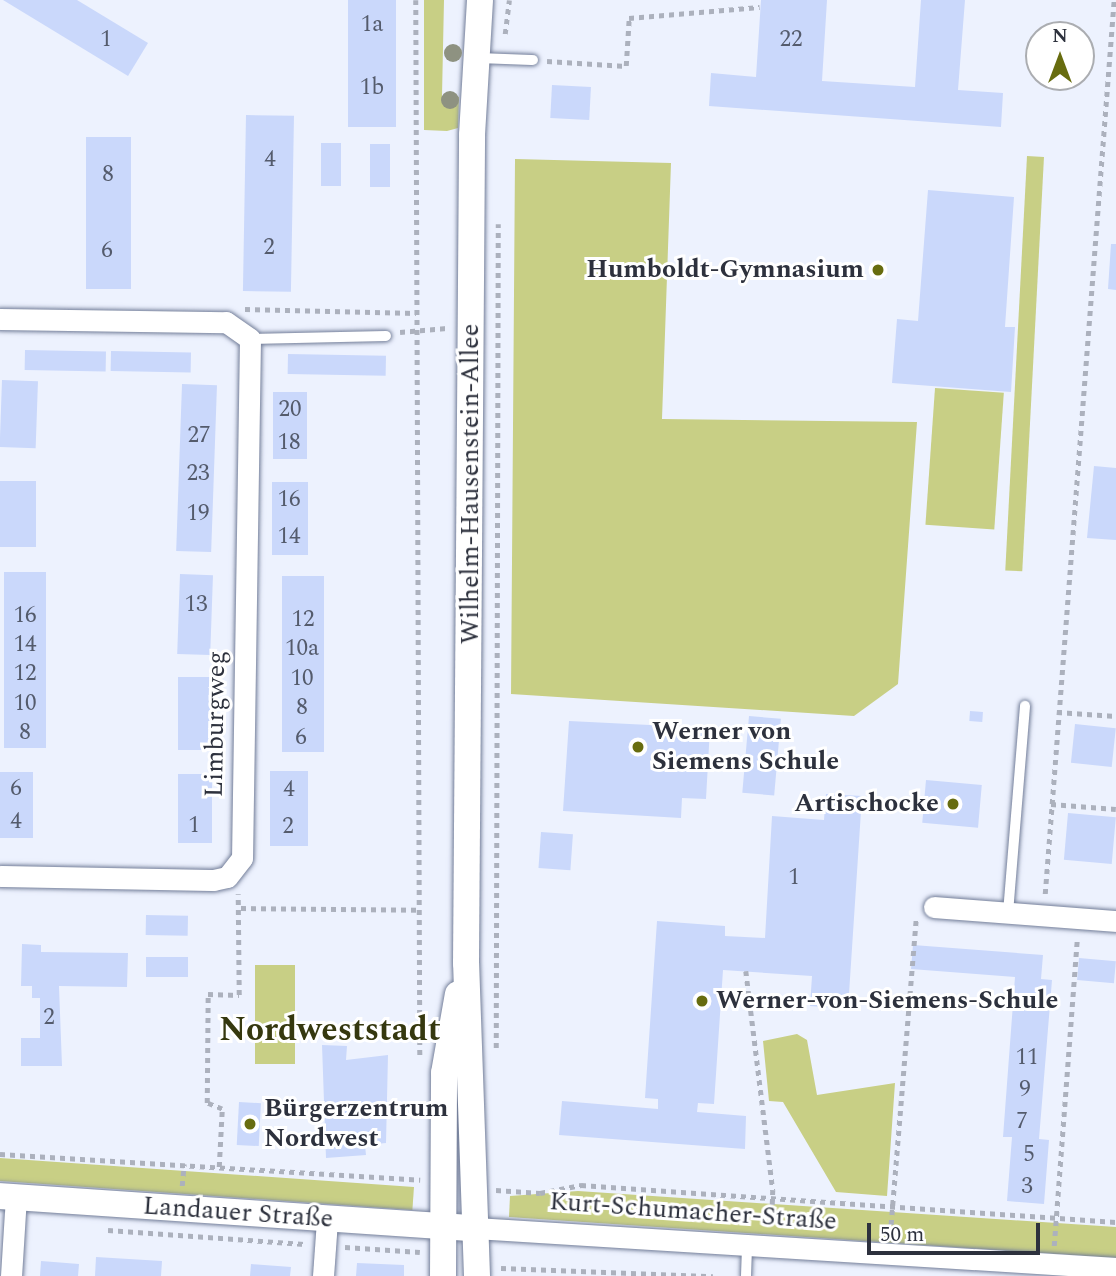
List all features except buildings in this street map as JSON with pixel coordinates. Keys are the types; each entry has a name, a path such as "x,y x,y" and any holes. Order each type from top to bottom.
{"street":[{"name":"Wilhelm-Hausenstein-Allee","path":"477,1276 466,969 474,58 480,0"},
{"path":"0,319 226,322 250,339"},
{"name":"Limburgweg","path":"227,877 242,858 250,339"},
{"path":"0,876 227,877"},
{"path":"934,907 1116,921"},
{"name":"Wilhelm-Hausenstein-Allee","path":"443,1276 445,1049 466,969"},
{"path":"8,1196 11,1276"},
{"name":"Landauer Straße","path":"8,1196 327,1220 475,1228"},
{"path":"323,1276 327,1220"},
{"name":"Kurt-Schumacher-Straße","path":"475,1228 889,1253 1030,1270 1053,1264 1116,1268"}],"lane":[{"path":"474,58 533,60"},
{"path":"250,339 386,336"},
{"path":"1008,913 1025,706"},
{"path":"746,1276 747,1244"}],"path":[{"path":"416,0 420,1073"},
{"path":"502,58 509,0"},
{"path":"533,60 626,66 629,18 760,7 753,0"},
{"path":"1043,916 1057,712 1114,31 1114,0"},
{"path":"496,1063 498,217"},
{"path":"226,322 236,309 416,313"},
{"path":"1057,712 1116,716"},
{"path":"1051,804 1116,809"},
{"path":"219,1167 222,1109 207,1103 208,994 239,995 241,908 227,877"},
{"path":"889,1253 911,921 934,907"},
{"path":"241,908 420,910"},
{"path":"1053,1264 1078,918"},
{"path":"746,971 774,1199 770,1246"},
{"path":"0,1154 420,1182 420,1168"},
{"path":"495,1181 495,1190 581,1185 1116,1222"},
{"path":"96,1229 422,1252"},
{"path":"503,1268 713,1276"}],"green space":[{"path":"424,0 444,0 442,96 459,97 458,128 447,131 424,130"},
{"path":"1027,156 1044,157 1022,571 1005,570"},
{"path":"515,159 671,163 662,419 917,422 898,684 854,716 511,694"},
{"path":"935,388 1004,393 994,529 925,525"},
{"path":"255,965 295,965 295,1064 255,1064"},
{"path":"797,1034 807,1040 817,1095 895,1083 887,1196 836,1192 783,1102 769,1101 763,1041"},
{"path":"0,1158 414,1187 412,1210 0,1181"},
{"path":"578,1191 1116,1227 1116,1258 509,1217 510,1196"}],"place":[{"name":"Humboldt-Gymnasium","path":"878,270"},
{"name":"Werner von Siemens Schule","path":"638,747"},
{"name":"Artischocke","path":"953,804"},
{"name":"Werner-von-Siemens-Schule","path":"702,1001"},
{"name":"Bürgerzentrum Nordwest","path":"250,1124"}],"district":[{"name":"Nordweststadt","path":"330,1031"}]}
